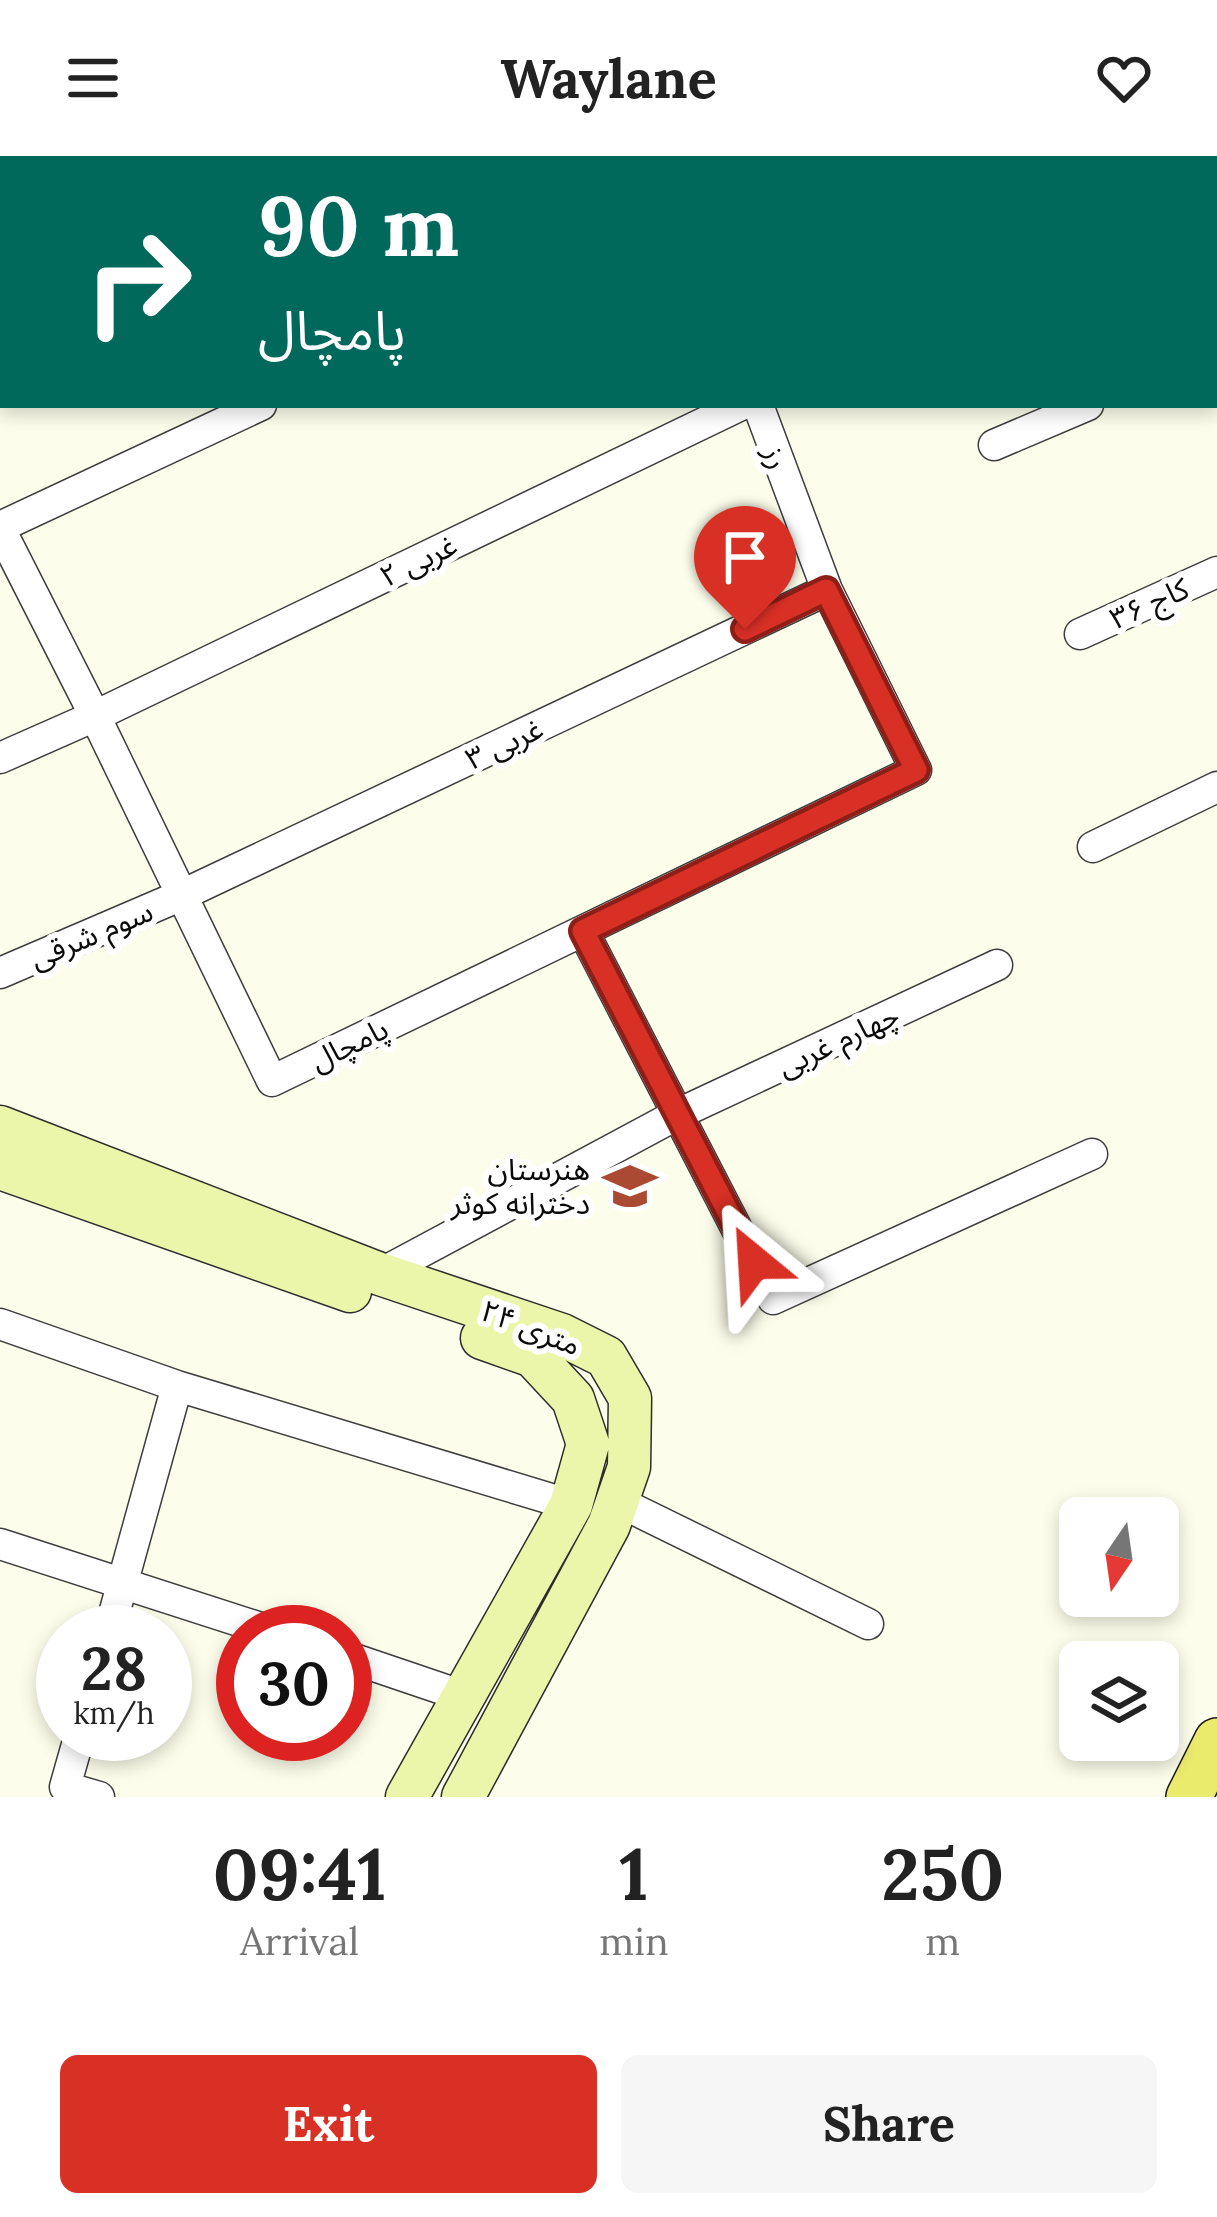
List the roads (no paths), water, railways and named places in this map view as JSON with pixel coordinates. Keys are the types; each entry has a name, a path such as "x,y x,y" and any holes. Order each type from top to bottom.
{"main road":[{"path":"1189,1797 1217,1741"}],"street":[{"path":"0,528 255,408"},
{"name":"۲ غربی","path":"0,758 735,408"},
{"name":"رز","path":"759,408 826,590 916,770"},
{"path":"994,446 1081,408"},
{"name":"پامچال","path":"0,528 272,1081 916,770"},
{"name":"کاج ۳۶","path":"1080,634 1217,572"},
{"name":"۳ غربی","path":"182,896 826,590"},
{"path":"1093,847 1217,787"},
{"name":"سوم شرقى","path":"0,973 182,896"},
{"path":"583,931 773,1299 1092,1154"},
{"name":"چهارم غربی","path":"380,1274 678,1114 997,965"},
{"name":"۲۴ متری","path":"0,1127 218,1228 533,1356 573,1399 588,1444 572,1505 407,1797"},
{"name":"۲۴ متری","path":"0,1168 380,1274 562,1336 606,1357 630,1398 629,1467 609,1525 463,1797"},
{"path":"0,1324 176,1386 572,1505"},
{"path":"117,1605 176,1386"},
{"path":"617,1502 868,1624"},
{"path":"0,1544 216,1613"},
{"path":"372,1665 463,1696"},
{"path":"72,1761 65,1786 99,1797"}],"place":[{"name":"هنرستان دخترانه کوثر","path":"630,1186"}]}
